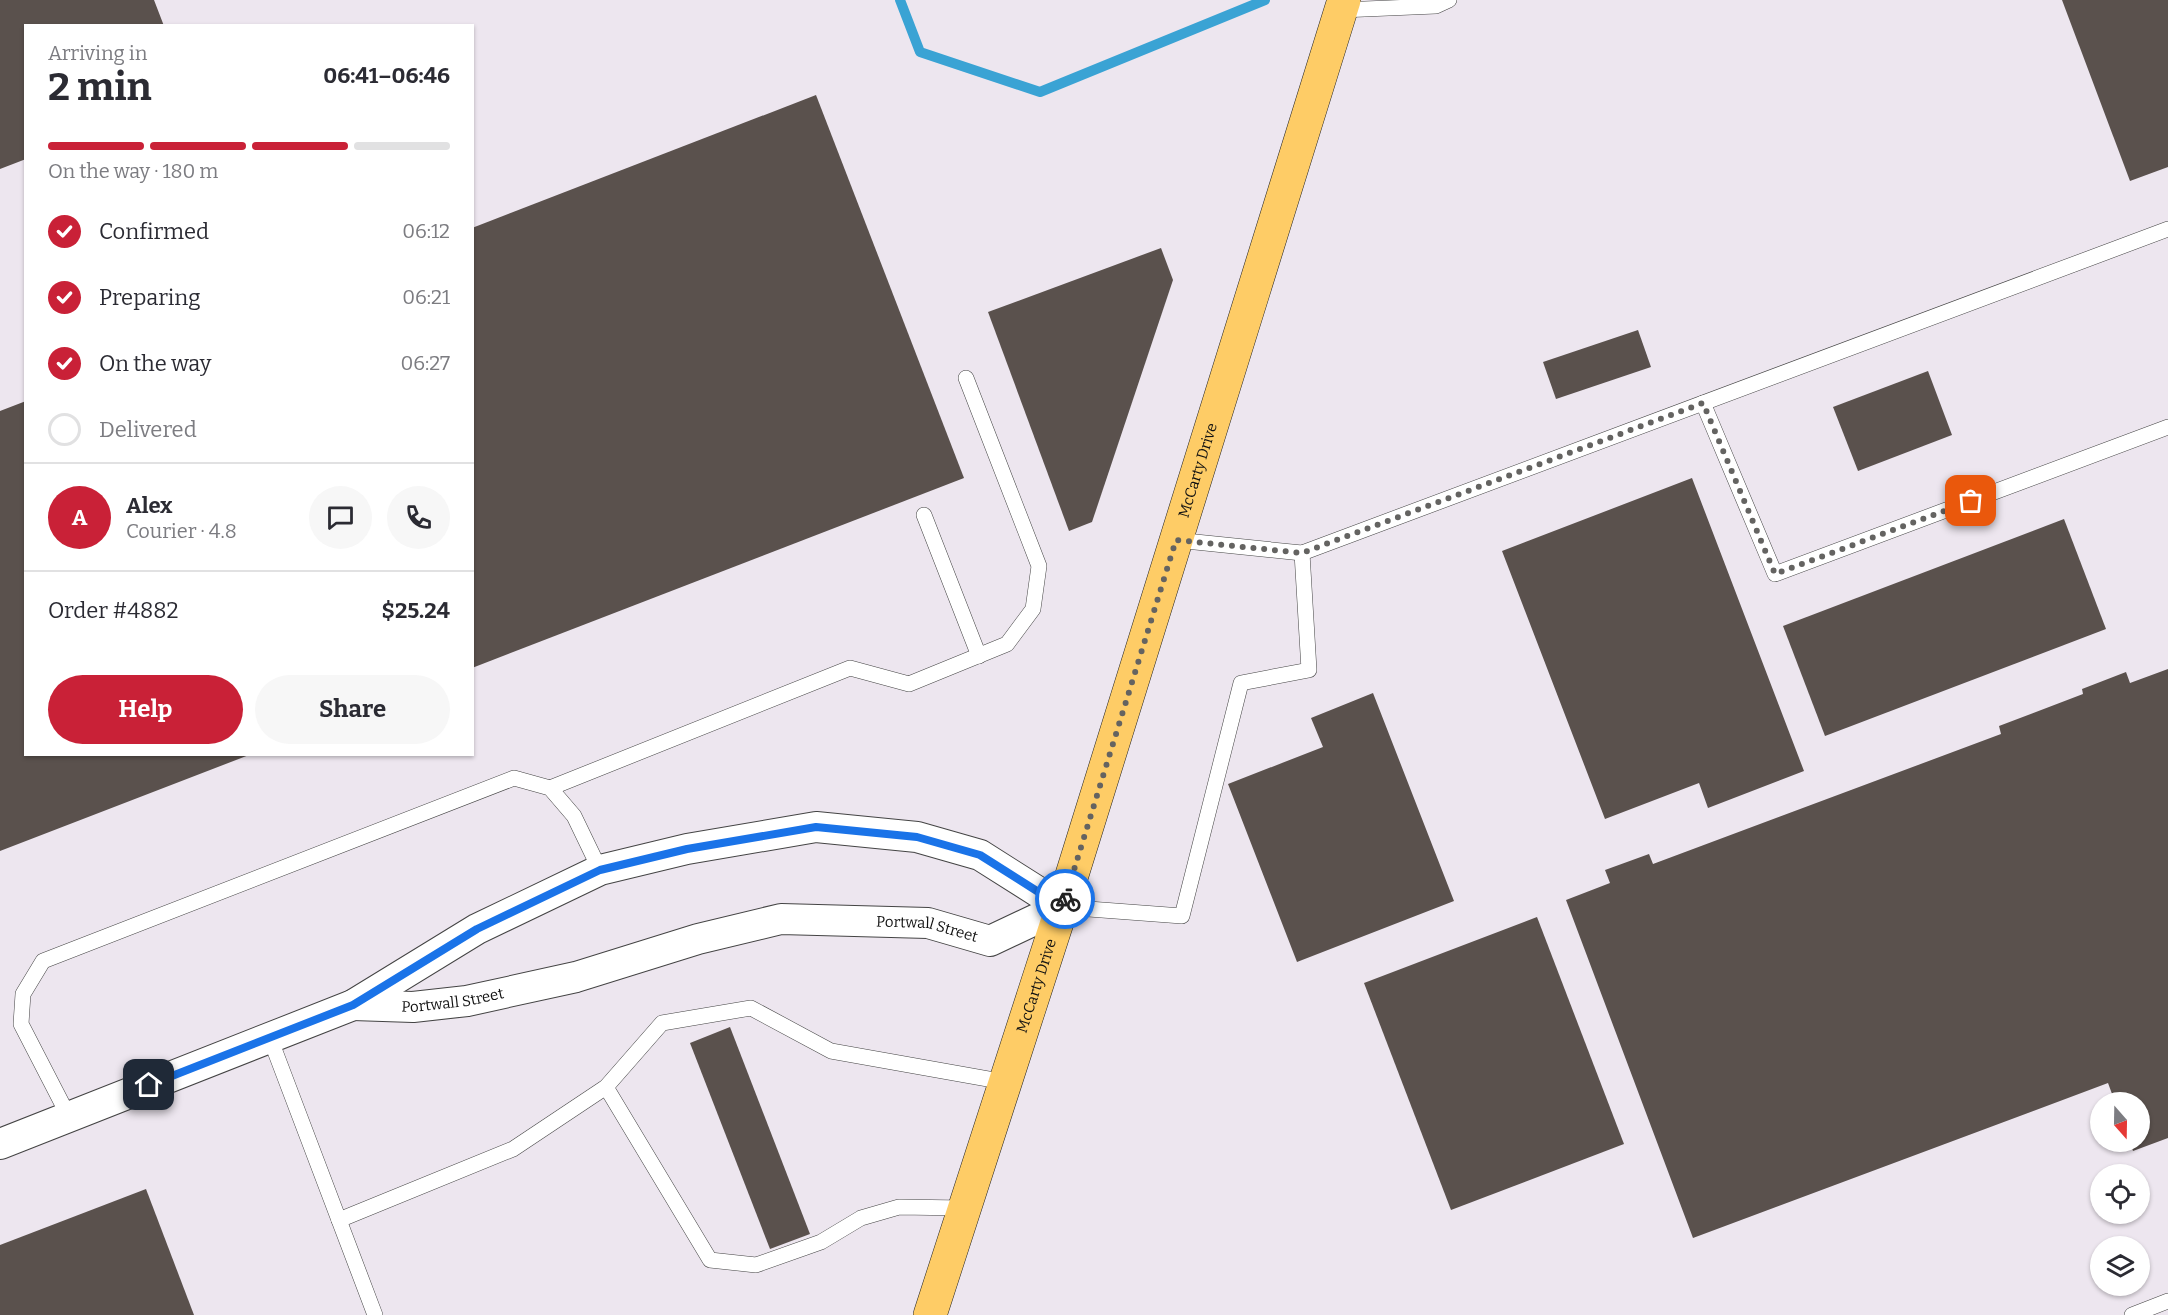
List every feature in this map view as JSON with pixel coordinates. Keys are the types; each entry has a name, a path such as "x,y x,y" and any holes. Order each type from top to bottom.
{"main road":[{"name":"McCarty Drive","path":"930,1315 1062,907 1342,5"}],"street":[{"name":"Portwall Street","path":"0,1144 353,1005 477,929 600,870 687,849 816,827 917,837 980,855 1062,907"},
{"name":"Portwall Street","path":"353,1005 413,1007 467,1001 576,977 698,939 781,919 928,922 990,941 1062,907"}],"lane":[{"path":"1342,5 1436,6 1449,0"},
{"path":"1176,540 1302,553 2168,229"},
{"path":"550,788 850,668 909,684 1007,644 1033,609 1039,566 966,378"},
{"path":"1703,403 1775,574 2168,427"},
{"path":"924,515 979,656"},
{"path":"1062,907 1182,916 1241,683 1309,670 1302,553"},
{"path":"69,1117 21,1024 23,994 43,961 514,778 550,788 574,816 600,870"},
{"path":"339,1220 513,1149 606,1087 662,1023 751,1008 831,1051 1005,1082"},
{"path":"270,1038 375,1315"},
{"path":"606,1087 710,1260 756,1265 821,1242 861,1218 899,1207 963,1208"},
{"path":"2132,1315 2168,1301"}],"shaded area":[{"path":"0,0 2168,0 2168,1315 0,1315"}],"building":[{"path":"0,0 154,0 163,24 24,24 24,160 0,169"},
{"path":"2062,0 2168,0 2168,167 2130,181"},
{"path":"816,95 964,478 474,667 474,227"},
{"path":"1161,248 1173,280 1092,522 1069,531 988,312"},
{"path":"1638,330 1651,367 1556,399 1543,362"},
{"path":"1928,371 1952,435 1858,471 1833,407"},
{"path":"24,402 24,756 246,756 0,851 0,411"},
{"path":"1692,478 1804,771 1708,808 1699,783 1605,819 1502,551"},
{"path":"2064,519 2106,629 1825,736 1783,626"},
{"path":"2168,669 2168,1138 2150,1145 2150,1092 2111,1092 2108,1083 1693,1238 1566,900 1610,883 1605,870 1649,854 1653,864 2001,734 1999,726 2083,694 2082,689 2126,672 2130,683"},
{"path":"1373,693 1454,901 1297,962 1228,784 1323,747 1311,718"},
{"path":"1537,917 1624,1144 1451,1210 1364,983"},
{"path":"730,1027 810,1234 770,1249 690,1043"},
{"path":"146,1189 194,1315 0,1315 0,1245"}],"waterway":[{"path":"900,0 920,52 1040,92 1265,0"}],"way so far":[{"path":"1065,899 1176,540 1302,553 1703,403 1775,574 1971,501"}],"route":[{"path":"149,1085 353,1005 477,929 600,870 687,849 816,827 917,837 980,855 1062,907 1065,899"}]}
